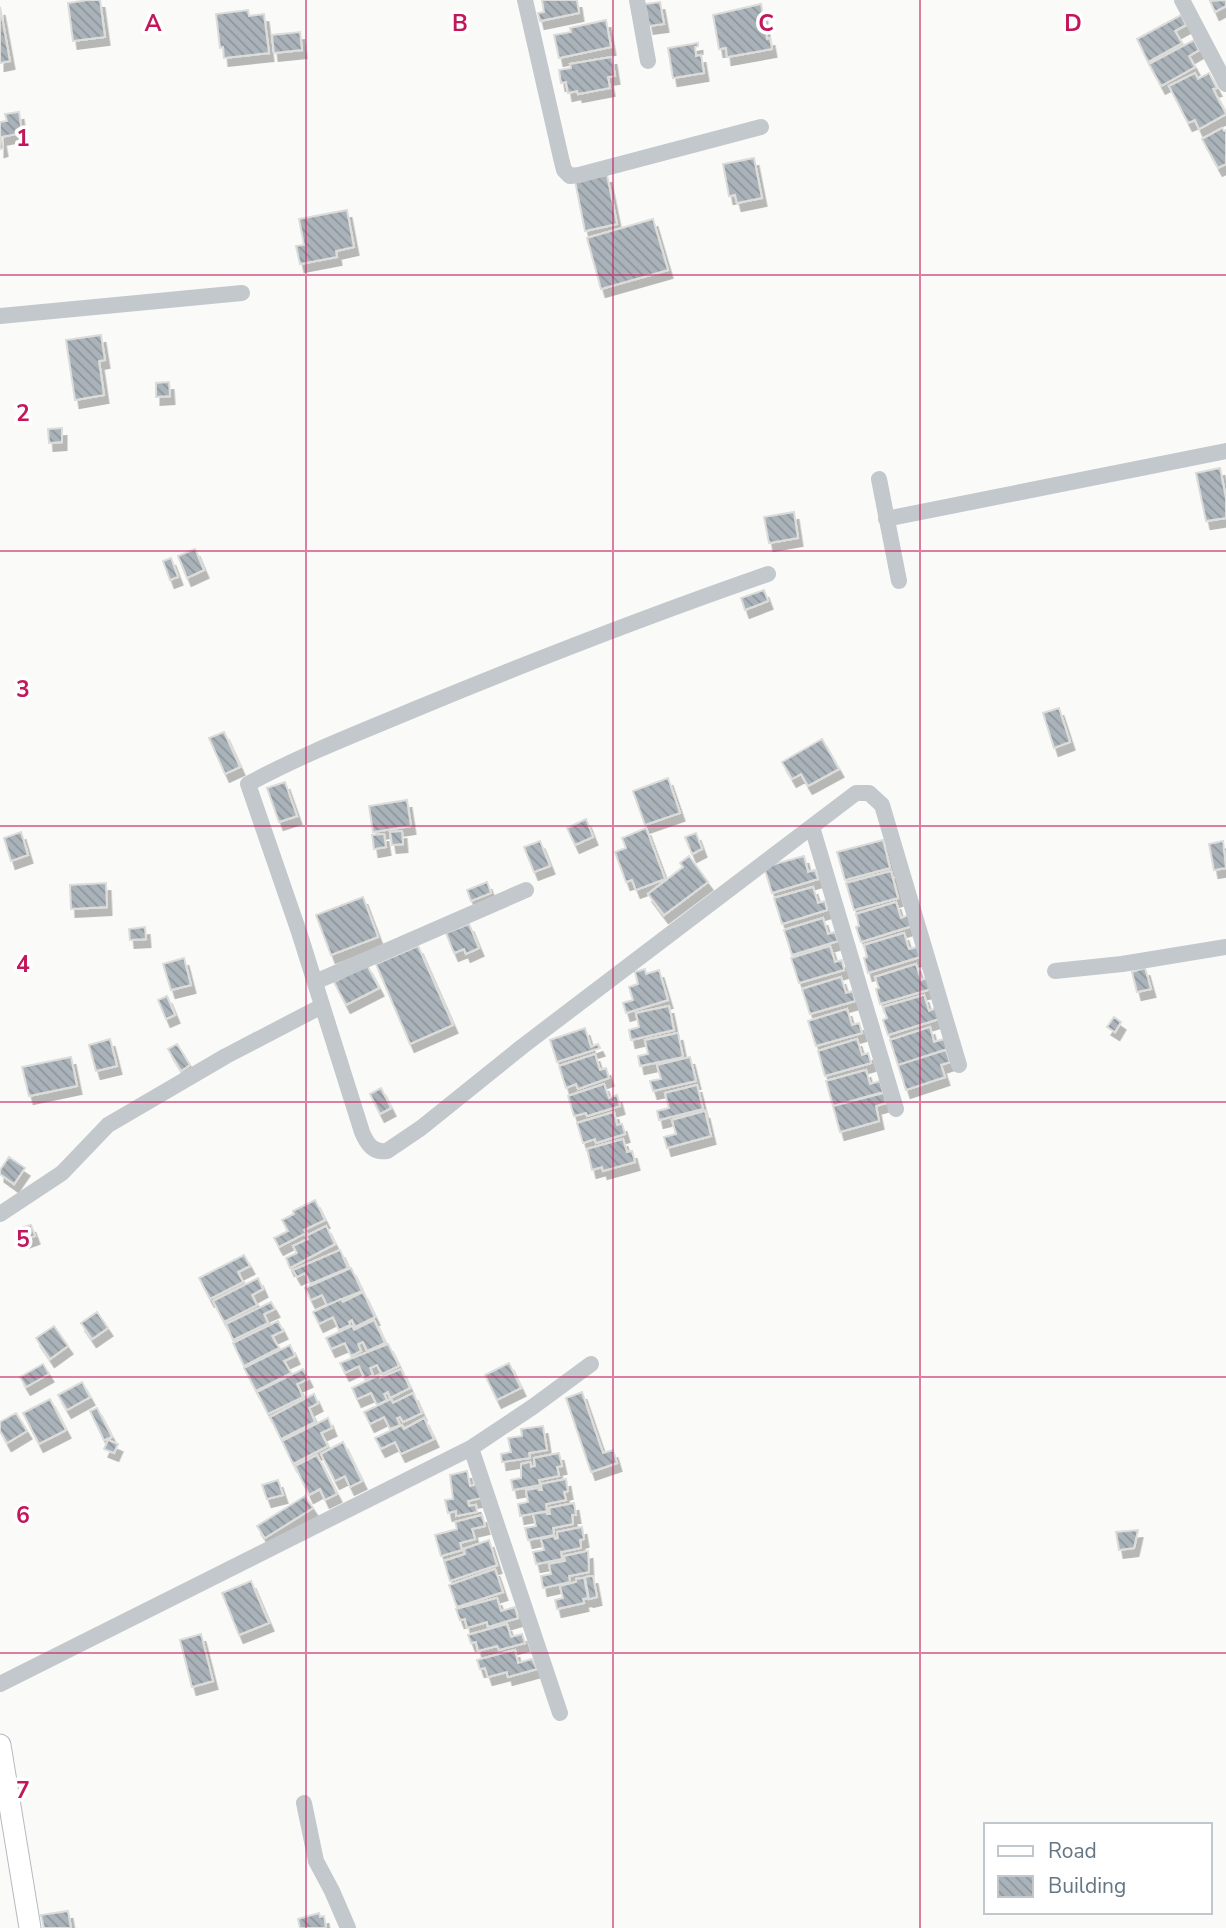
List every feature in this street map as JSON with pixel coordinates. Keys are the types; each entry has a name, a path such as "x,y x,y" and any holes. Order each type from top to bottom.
{"main road":[{"path":"0,1745 8,1838 30,1928"}],"street":[{"path":"525,0 561,158 564,170 569,176 761,127"},
{"path":"637,0 648,61"},
{"path":"1182,0 1226,84"},
{"path":"0,316 243,293"},
{"path":"886,519 1226,451"},
{"path":"879,479 898,581"},
{"path":"768,574 632,622 463,689 284,765 248,784 366,1140 371,1148 387,1151 421,1128 523,1046 856,793 869,793 882,805 959,1065"},
{"path":"811,827 896,1109"},
{"path":"315,982 526,890"},
{"path":"1055,971 1122,964 1226,947"},
{"path":"0,1214 62,1173 108,1125 226,1056 322,1006"},
{"path":"0,1684 471,1448 591,1364"},
{"path":"471,1448 560,1713"},
{"path":"304,1803 316,1861 348,1928"}],"building":[{"path":"100,0 105,37 73,41 68,3"},
{"path":"542,0 577,0 579,13 540,21 538,13 544,12"},
{"path":"1226,0 1226,6 1215,12 1210,1"},
{"path":"660,2 664,24 649,26 645,4"},
{"path":"761,4 767,39 770,38 772,49 727,57 726,48 719,49 713,15"},
{"path":"0,7 10,61 0,63"},
{"path":"248,10 249,16 264,14 269,53 224,58 223,47 220,48 216,14"},
{"path":"1181,15 1186,25 1175,31 1182,43 1148,62 1137,39"},
{"path":"606,20 611,47 559,58 554,35 571,32 570,28"},
{"path":"300,32 302,50 274,53 272,35"},
{"path":"1194,40 1199,50 1189,56 1195,67 1161,86 1149,64"},
{"path":"698,43 695,47 696,56 701,55 704,73 673,78 668,48"},
{"path":"612,57 615,76 608,77 610,88 578,94 577,91 568,93 566,82 561,83 559,70 571,68 570,64"},
{"path":"1195,73 1198,79 1209,73 1217,88 1213,89 1226,114 1199,129 1195,120 1188,123 1169,86"},
{"path":"19,112 22,133 1,137 3,148 0,149 0,122 7,121 5,114"},
{"path":"1222,128 1226,130 1226,164 1218,168 1202,139"},
{"path":"754,158 762,198 737,203 735,195 729,196 723,164"},
{"path":"607,175 617,224 585,231 575,181"},
{"path":"347,210 354,247 336,251 337,257 300,264 296,246 304,245 299,219"},
{"path":"653,219 668,270 601,289 587,238"},
{"path":"101,335 105,360 99,361 104,395 75,400 66,340"},
{"path":"169,382 170,396 156,397 156,383"},
{"path":"62,428 62,442 49,443 48,429"},
{"path":"1220,468 1226,498 1226,518 1206,521 1196,473"},
{"path":"794,512 798,538 769,543 764,517"},
{"path":"195,549 204,570 187,578 178,556"},
{"path":"171,558 178,577 170,580 163,561"},
{"path":"764,590 768,601 745,610 741,598"},
{"path":"1059,708 1070,742 1054,748 1043,713"},
{"path":"224,732 240,767 225,774 209,738"},
{"path":"822,739 839,769 808,786 801,774 792,779 782,762"},
{"path":"668,778 680,813 645,825 633,791"},
{"path":"285,782 297,816 279,822 267,788"},
{"path":"407,800 411,826 373,832 369,806"},
{"path":"586,819 593,837 575,845 567,828"},
{"path":"646,828 665,879 636,890 632,880 626,882 615,852 626,848 622,838"},
{"path":"402,831 403,844 392,845 390,832"},
{"path":"21,832 28,855 11,861 4,838"},
{"path":"696,833 702,849 692,854 685,837"},
{"path":"384,834 386,847 374,849 372,835"},
{"path":"883,840 890,868 845,880 837,852"},
{"path":"540,841 550,866 534,872 524,847"},
{"path":"1223,841 1226,868 1214,870 1209,844"},
{"path":"689,856 708,882 664,915 648,894 683,867 680,863"},
{"path":"804,856 808,872 815,870 818,879 772,893 764,867"},
{"path":"891,871 898,898 854,910 846,883"},
{"path":"487,882 491,893 471,901 467,890"},
{"path":"106,883 107,907 71,909 70,885"},
{"path":"813,887 818,903 825,901 827,910 782,924 774,898"},
{"path":"363,897 378,937 331,955 316,915"},
{"path":"896,902 901,918 909,915 912,926 861,942 856,927 859,926 856,914"},
{"path":"823,918 828,934 835,932 838,941 792,955 784,930"},
{"path":"469,924 479,948 466,954 464,949 454,953 446,933"},
{"path":"145,927 146,939 130,940 129,929"},
{"path":"904,933 909,949 917,947 920,957 868,973 864,945"},
{"path":"418,946 453,1025 410,1044 376,964"},
{"path":"830,946 835,962 842,960 844,970 799,983 791,958"},
{"path":"184,958 191,985 171,990 163,964"},
{"path":"916,964 921,980 928,978 931,989 880,1004 875,977"},
{"path":"367,965 379,988 346,1005 334,982"},
{"path":"1145,968 1151,989 1137,992 1132,972"},
{"path":"645,969 646,974 659,970 668,1000 626,1013 623,1003 633,1000 629,987 638,984 635,972"},
{"path":"841,977 846,993 853,991 855,1001 810,1014 802,989"},
{"path":"924,995 929,1011 936,1008 939,1019 888,1035 883,1020 887,1018 883,1007"},
{"path":"167,996 175,1015 166,1019 158,1000"},
{"path":"669,1006 674,1030 631,1040 629,1030 639,1027 636,1013"},
{"path":"847,1009 852,1025 859,1023 862,1033 816,1046 808,1021"},
{"path":"1114,1017 1121,1022 1115,1032 1107,1027"},
{"path":"930,1027 934,1042 944,1039 947,1049 898,1065 890,1040"},
{"path":"585,1028 591,1047 598,1044 600,1048 557,1062 550,1040"},
{"path":"678,1033 683,1057 640,1066 638,1056 648,1054 645,1040"},
{"path":"110,1039 117,1066 96,1071 89,1045"},
{"path":"857,1039 862,1055 868,1053 871,1063 825,1076 818,1051"},
{"path":"177,1044 190,1065 181,1071 168,1049"},
{"path":"946,1050 950,1062 941,1065 945,1077 906,1090 898,1065"},
{"path":"595,1054 600,1070 606,1068 609,1078 578,1089 576,1084 566,1088 559,1066"},
{"path":"71,1057 77,1086 29,1096 22,1067"},
{"path":"690,1057 696,1081 653,1091 650,1081 661,1079 657,1065"},
{"path":"866,1070 870,1084 880,1081 883,1092 833,1106 826,1081"},
{"path":"604,1084 609,1098 617,1095 620,1106 587,1116 586,1113 574,1116 568,1096"},
{"path":"697,1085 703,1109 659,1120 657,1111 669,1108 665,1093"},
{"path":"381,1088 391,1108 380,1114 370,1094"},
{"path":"884,1093 886,1103 876,1106 879,1121 840,1132 833,1106"},
{"path":"705,1111 711,1136 667,1148 664,1137 676,1134 672,1120"},
{"path":"614,1112 617,1125 622,1124 625,1134 596,1143 595,1139 583,1143 577,1123"},
{"path":"623,1139 627,1152 632,1151 635,1162 603,1171 602,1167 592,1170 587,1149"},
{"path":"9,1157 25,1168 14,1184 0,1174"},
{"path":"315,1200 325,1220 279,1247 274,1238 288,1231 282,1220"},
{"path":"31,1225 35,1236 24,1240 20,1228"},
{"path":"326,1226 335,1244 290,1268 286,1258 297,1253 293,1246"},
{"path":"340,1250 348,1268 310,1284 305,1273 297,1277 293,1270"},
{"path":"244,1255 250,1266 238,1272 243,1282 210,1299 199,1278"},
{"path":"351,1268 362,1291 327,1305 322,1295 311,1300 305,1288"},
{"path":"258,1278 263,1289 252,1295 257,1305 224,1322 213,1301"},
{"path":"363,1292 375,1317 355,1327 352,1320 350,1325 339,1330 333,1317 319,1324 313,1312"},
{"path":"271,1302 275,1309 264,1314 268,1323 233,1340 226,1324"},
{"path":"97,1312 108,1328 92,1339 81,1323"},
{"path":"374,1320 385,1343 367,1351 363,1342 358,1344 361,1351 351,1356 345,1343 331,1349 326,1338 352,1326 354,1330"},
{"path":"278,1321 283,1331 272,1336 279,1348 244,1366 233,1343"},
{"path":"54,1326 68,1346 50,1359 36,1338"},
{"path":"388,1344 399,1366 382,1374 377,1365 370,1368 373,1375 365,1379 359,1366 345,1373 340,1363"},
{"path":"290,1345 295,1356 284,1361 291,1373 256,1391 244,1368"},
{"path":"509,1363 521,1388 497,1400 485,1375"},
{"path":"43,1364 49,1374 26,1387 20,1377"},
{"path":"303,1369 308,1379 297,1384 303,1397 268,1414 257,1392"},
{"path":"401,1369 410,1388 390,1398 388,1392 384,1394 387,1400 377,1405 371,1393 357,1399 352,1388 379,1375 380,1378"},
{"path":"82,1382 90,1397 67,1410 58,1395"},
{"path":"582,1392 603,1453 613,1450 617,1463 591,1472 566,1398"},
{"path":"413,1393 422,1413 403,1422 400,1417 397,1418 400,1425 390,1429 384,1417 370,1424 364,1412 391,1399 393,1403"},
{"path":"314,1394 318,1403 309,1408 315,1422 281,1439 270,1417"},
{"path":"50,1399 66,1430 39,1444 23,1413"},
{"path":"97,1408 112,1437 104,1440 90,1411"},
{"path":"16,1413 27,1431 7,1443 0,1431 0,1422"},
{"path":"328,1418 332,1428 321,1433 328,1446 293,1464 282,1441"},
{"path":"424,1418 434,1439 401,1454 395,1442 381,1449 375,1438 402,1425 404,1429"},
{"path":"543,1426 547,1450 529,1453 530,1458 502,1462 501,1454 511,1452 508,1438 522,1436 521,1429"},
{"path":"108,1440 118,1444 114,1453 104,1449"},
{"path":"343,1442 362,1481 350,1487 345,1476 335,1481 321,1454"},
{"path":"559,1453 562,1466 557,1467 559,1476 539,1480 540,1485 513,1490 511,1480 521,1478 521,1464 530,1462 531,1467 535,1466 534,1458"},
{"path":"317,1455 337,1494 325,1500 320,1489 309,1495 295,1466"},
{"path":"467,1471 470,1486 479,1484 482,1498 468,1501 469,1506 476,1505 477,1512 456,1516 456,1511 448,1513 445,1500 453,1499 450,1475"},
{"path":"566,1479 566,1500 546,1504 547,1511 520,1516 518,1504 528,1502 526,1490 542,1490 541,1484"},
{"path":"278,1480 283,1495 267,1499 262,1485"},
{"path":"305,1496 313,1508 265,1538 257,1526"},
{"path":"574,1503 576,1515 572,1515 573,1524 553,1528 554,1535 528,1540 525,1528 536,1526 533,1514 550,1514 549,1508"},
{"path":"482,1515 485,1526 472,1529 475,1539 460,1543 462,1550 441,1556 435,1535 457,1529 455,1522"},
{"path":"582,1527 584,1539 580,1540 581,1548 561,1552 562,1559 536,1564 533,1552 544,1550 541,1539 554,1536 555,1539 558,1538 557,1532"},
{"path":"1138,1530 1134,1548 1119,1550 1116,1532"},
{"path":"489,1540 497,1565 450,1581 444,1561 465,1554 464,1549"},
{"path":"588,1551 589,1572 569,1576 570,1582 543,1588 541,1576 551,1574 549,1564 565,1561 564,1556"},
{"path":"495,1569 503,1592 457,1607 449,1585"},
{"path":"593,1576 597,1597 589,1599 585,1577"},
{"path":"584,1578 588,1598 583,1599 584,1603 557,1609 555,1600 563,1598 560,1586"},
{"path":"251,1581 269,1623 239,1635 222,1593"},
{"path":"497,1598 501,1611 515,1607 518,1618 488,1627 487,1622 467,1628 465,1619 460,1620 456,1609"},
{"path":"507,1624 511,1637 522,1634 525,1643 499,1650 497,1646 478,1651 476,1642 471,1643 468,1635"},
{"path":"201,1634 213,1681 192,1687 180,1640"},
{"path":"515,1650 518,1663 532,1659 537,1669 508,1677 507,1672 488,1677 485,1668 480,1669 477,1660"},
{"path":"68,1911 71,1928 44,1928 41,1915"},
{"path":"319,1913 320,1917 324,1916 326,1928 300,1928 298,1919"}]}
